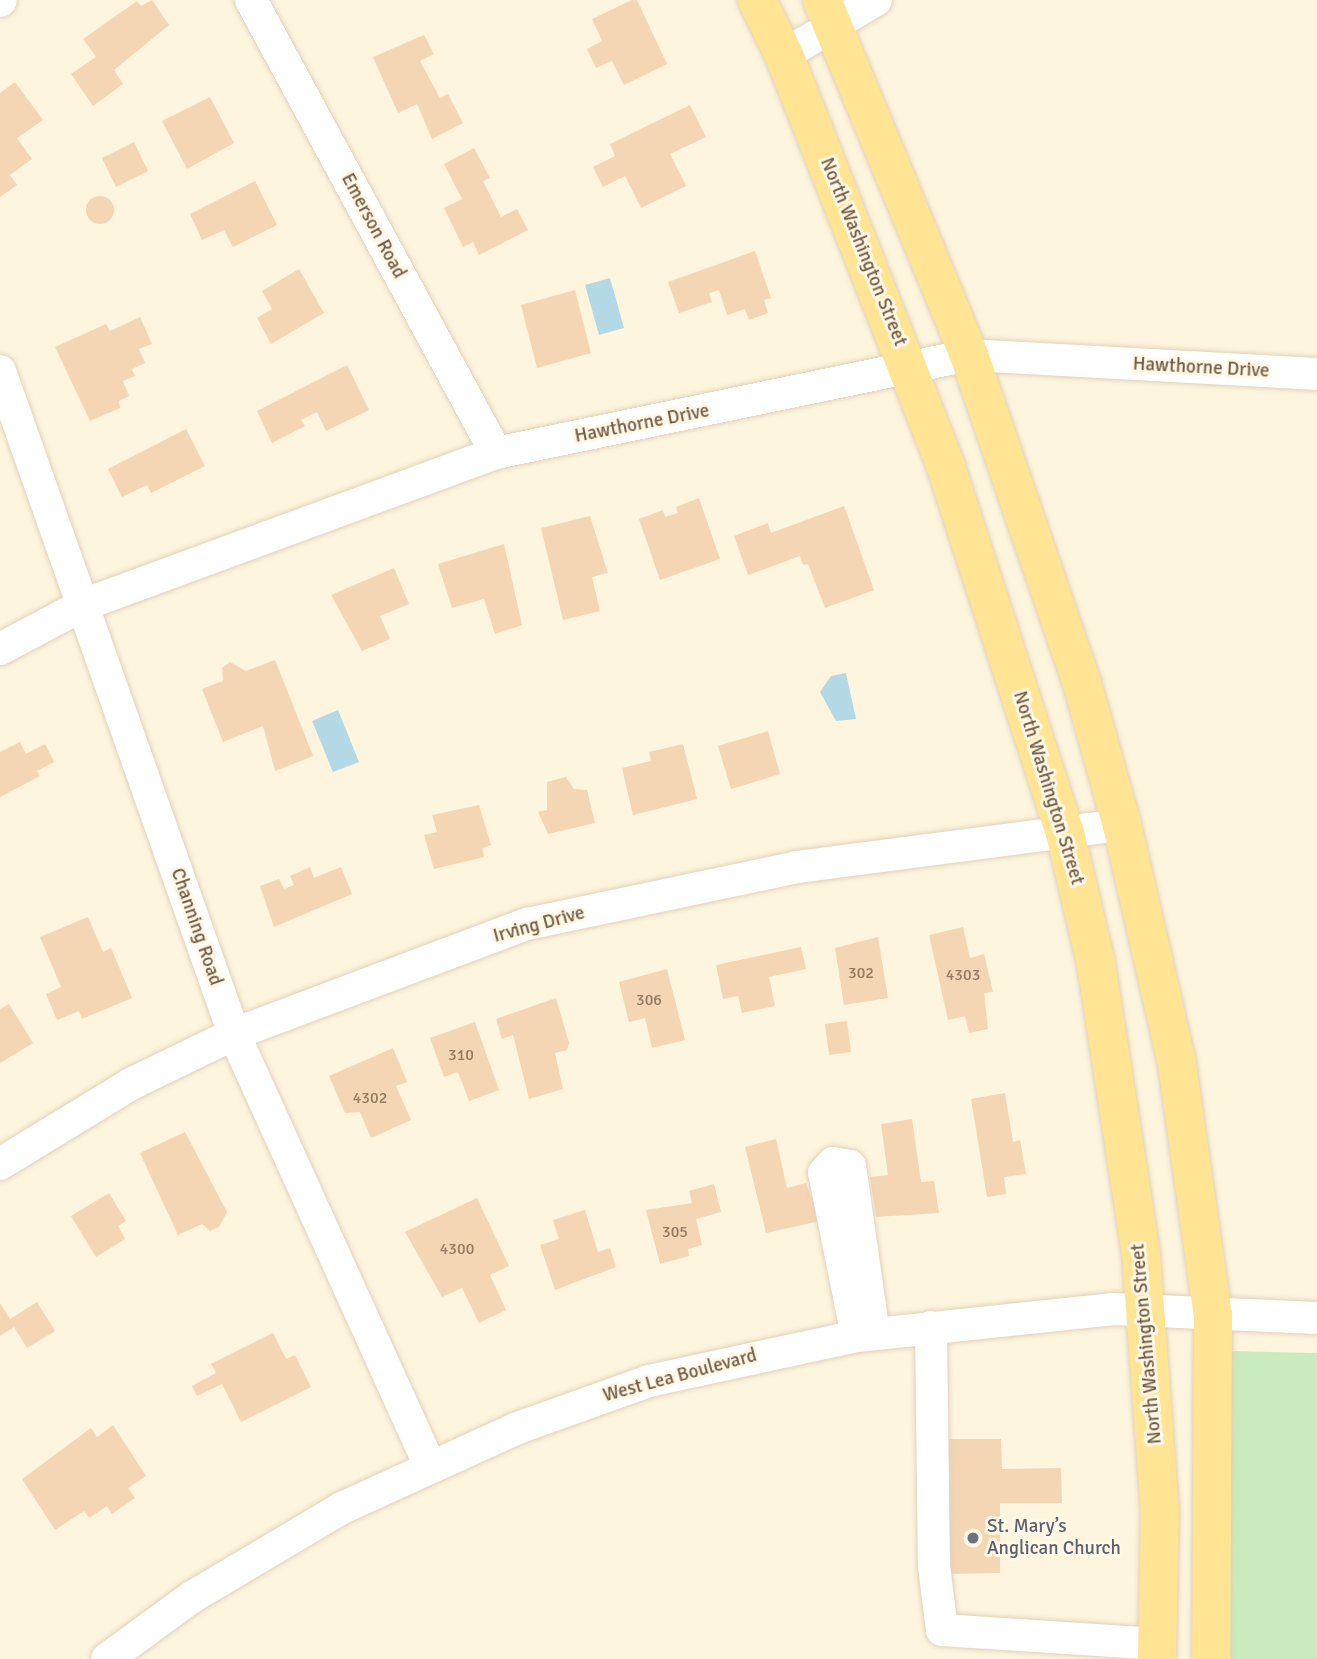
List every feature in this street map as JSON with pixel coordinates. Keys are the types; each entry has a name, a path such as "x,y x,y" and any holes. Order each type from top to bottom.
{"main road":[{"name":"North Washington Street","path":"757,0 784,55 911,371 1065,833 1096,962 1141,1254 1142,1308 1160,1510 1157,1651"},
{"path":"829,12 969,355 1082,683 1122,824 1177,1064 1213,1316 1211,1659"}],"street":[{"name":"Emerson Road","path":"251,0 496,453"},
{"path":"784,55 829,12 876,0"},
{"name":"Hawthorne Drive","path":"0,649 83,605 496,453 911,371 969,355 1317,374"},
{"name":"Channing Road","path":"0,372 234,1034 430,1467"},
{"name":"Irving Drive","path":"0,1164 131,1084 234,1034 527,924 797,867 1122,824"},
{"name":"West Lea Boulevard","path":"107,1659 258,1555 430,1467 649,1381 865,1335 931,1327 1142,1308 1213,1316 1317,1318"},
{"path":"931,1327 934,1566 942,1630 1157,1651"}],"green space":[{"path":"1228,1351 1317,1353 1317,1659 1223,1659"}],"water":[{"path":"610,278 624,328 599,335 585,285"},
{"path":"846,673 856,719 836,721 820,692 831,676"},
{"path":"338,710 359,762 333,772 312,721"}],"building":[{"path":"152,0 169,25 114,70 123,84 93,106 71,74 96,57 83,39 137,1 141,6"},
{"path":"637,0 667,64 624,85 612,61 596,68 587,49 602,41 592,19"},
{"path":"424,35 434,54 420,61 440,98 448,94 463,123 432,139 417,104 398,113 373,57"},
{"path":"15,82 43,120 17,138 32,159 10,175 17,185 0,197 0,93"},
{"path":"210,97 234,143 187,169 162,121"},
{"path":"690,105 706,137 670,154 686,186 641,208 625,176 603,187 593,167 615,156 610,144"},
{"path":"134,142 148,171 116,187 102,158"},
{"path":"474,148 490,178 483,181 501,217 517,209 528,230 479,255 473,242 463,247 444,208 462,199 444,164"},
{"path":"255,181 277,225 233,247 224,230 202,240 190,214"},
{"path":"100,196 110,200 114,210 110,220 100,224 90,220 86,210 90,200"},
{"path":"755,251 771,298 764,300 768,313 749,320 745,309 727,315 719,290 709,293 712,302 679,313 668,282"},
{"path":"299,269 324,313 271,344 257,318 272,309 262,291"},
{"path":"575,290 591,353 537,368 521,305"},
{"path":"140,317 152,344 139,349 145,363 132,369 135,376 123,381 129,396 119,401 120,408 90,421 55,347 106,324 110,331"},
{"path":"347,365 369,410 326,431 317,412 301,420 305,426 272,443 257,411"},
{"path":"186,429 205,466 151,493 147,485 122,497 108,469"},
{"path":"699,498 720,559 660,580 639,519 663,510 665,517 678,513 676,507"},
{"path":"844,506 874,590 825,608 808,564 803,565 800,556 748,575 734,536 768,523 771,533"},
{"path":"590,516 608,573 592,577 600,611 563,620 541,528"},
{"path":"504,544 522,625 495,634 484,599 452,608 438,564"},
{"path":"394,568 409,604 380,616 390,639 362,651 331,595"},
{"path":"275,660 313,756 275,771 263,726 223,742 202,689 223,681 222,668 230,662 246,671"},
{"path":"768,731 780,774 731,789 718,746"},
{"path":"20,742 26,754 45,744 54,762 37,771 40,776 0,797 0,752"},
{"path":"683,744 697,799 633,815 622,768 651,761 649,752"},
{"path":"566,777 574,789 587,790 595,823 548,834 538,812 547,810 547,782"},
{"path":"479,805 491,845 482,848 484,857 434,869 424,835 437,832 432,815"},
{"path":"310,867 314,878 341,867 352,894 274,927 260,886 279,879 284,889 294,885 290,876"},
{"path":"88,917 103,952 111,948 132,998 82,1019 79,1011 57,1020 46,994 61,987 40,937"},
{"path":"963,927 970,958 984,954 993,992 984,993 988,1029 969,1033 965,1016 948,1020 929,935"},
{"path":"878,937 888,998 844,1005 835,948"},
{"path":"801,947 806,969 769,977 775,1006 742,1013 738,996 723,999 716,965"},
{"path":"667,969 685,1040 652,1048 645,1018 629,1022 619,982"},
{"path":"556,998 569,1043 567,1050 555,1053 563,1089 529,1099 513,1035 502,1039 496,1019"},
{"path":"9,1004 33,1043 0,1063 0,1009"},
{"path":"847,1021 851,1052 829,1055 825,1024"},
{"path":"475,1022 499,1090 469,1101 458,1072 444,1077 430,1038"},
{"path":"393,1048 407,1082 396,1086 411,1120 371,1138 360,1112 345,1113 329,1076"},
{"path":"1005,1093 1013,1142 1020,1140 1026,1174 1004,1177 1006,1194 987,1197 971,1099"},
{"path":"912,1119 921,1182 934,1181 939,1213 876,1217 870,1177 888,1175 881,1124"},
{"path":"185,1132 227,1212 219,1227 210,1231 202,1224 178,1235 140,1153"},
{"path":"776,1139 787,1188 806,1183 820,1221 766,1233 745,1147"},
{"path":"714,1184 721,1212 696,1219 702,1245 688,1249 689,1256 660,1264 646,1210 692,1203 689,1191"},
{"path":"109,1193 126,1221 118,1226 125,1239 96,1257 71,1216"},
{"path":"477,1198 509,1266 490,1275 506,1310 479,1323 462,1288 442,1297 405,1232"},
{"path":"585,1210 598,1252 610,1248 616,1267 555,1290 540,1245 559,1239 553,1220"},
{"path":"37,1302 55,1331 27,1348 14,1327 0,1336 0,1303 10,1319"},
{"path":"273,1333 286,1359 295,1355 311,1387 241,1422 222,1384 197,1396 192,1386 216,1373 211,1364"},
{"path":"113,1425 146,1476 128,1488 135,1498 112,1514 107,1506 89,1518 84,1511 55,1530 22,1479 91,1428 97,1437"},
{"name":"St. Mary’s Anglican Church","path":"946,1439 1001,1439 1002,1469 1061,1468 1062,1503 1000,1503 1000,1573 947,1574"}],"place":[{"name":"St. Mary’s Anglican Church","path":"973,1538"}]}
